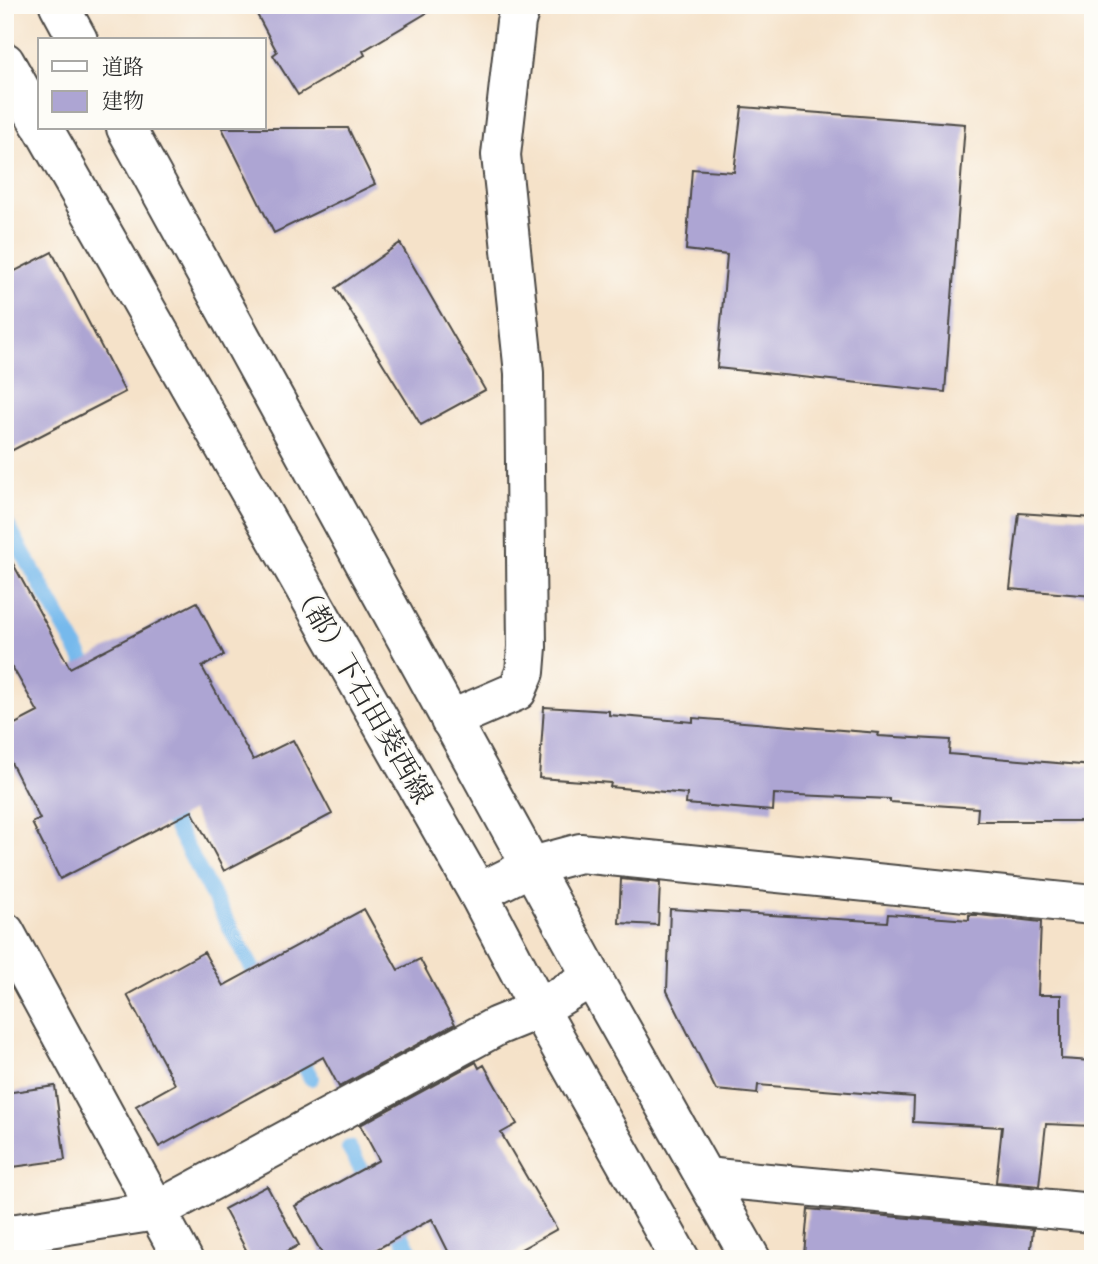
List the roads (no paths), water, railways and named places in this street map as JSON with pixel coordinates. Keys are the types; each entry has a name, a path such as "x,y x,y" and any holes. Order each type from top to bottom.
{"street":[{"path":"59,5 77,38"},
{"path":"450,720 517,691 525,672 527,634 524,373 501,155 516,22 521,5"},
{"name":"（都）下石田葵西線","path":"5,62 38,121"},
{"name":"（都）下石田葵西線","path":"43,130 478,893 539,1009 680,1259"},
{"path":"127,130 592,977 751,1259"},
{"path":"478,893 532,866 580,853 1093,905"},
{"path":"5,932 183,1259"},
{"path":"5,1235 156,1211 497,1026 539,1009 592,977"},
{"path":"705,1178 1093,1213"}],"waterway":[{"path":"5,521 93,678"},
{"path":"163,804 263,988"},
{"path":"295,1048 311,1078"},
{"path":"349,1148 372,1188"},
{"path":"391,1219 415,1259"}]}
